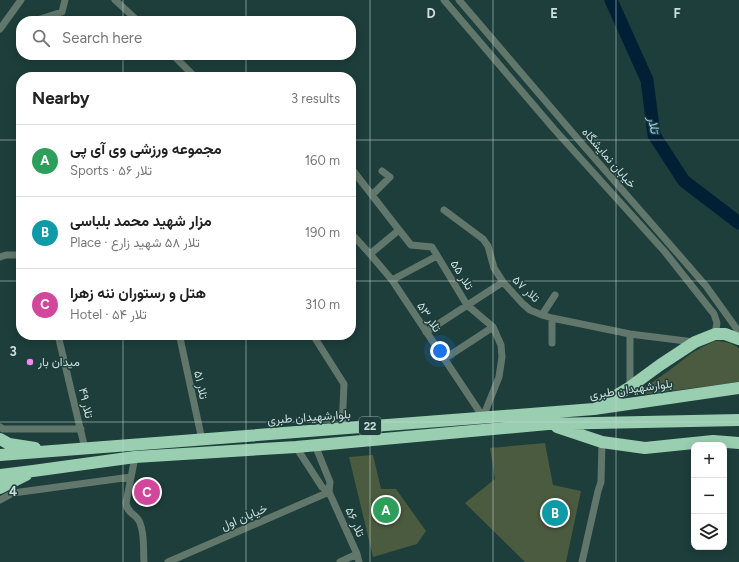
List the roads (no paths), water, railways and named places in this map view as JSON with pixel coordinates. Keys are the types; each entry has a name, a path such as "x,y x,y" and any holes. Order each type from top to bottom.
{"highway":[{"path":"594,409 630,387 695,342 715,334 725,334 739,339"},
{"name":"بلوارشهیدان طبری","path":"0,455 594,409 739,388"},
{"name":"22","path":"0,475 135,457 296,447 548,424 739,420"},
{"path":"548,424 602,442 645,448 713,441 739,443"},
{"path":"0,440 9,444 25,447 60,451"},
{"path":"0,488 33,471"}],"street":[{"path":"0,29 21,0"},
{"path":"50,16 62,12 65,0"},
{"path":"115,0 133,16"},
{"name":"خیابان نمایشگاه","path":"444,0 554,129 665,252 714,314 717,323 715,334"},
{"name":"خیابان نمایشگاه","path":"459,0 582,145 706,286 739,332"},
{"path":"178,60 190,72"},
{"path":"372,195 390,177 382,171"},
{"name":"تلار ۵۵","path":"356,174 411,245 432,247 467,305 492,327 501,345 502,358 499,377 483,417"},
{"name":"تلار ۵۷","path":"444,210 483,239 488,246 494,268 503,282 530,310 552,318 630,334 695,342"},
{"path":"370,254 399,230"},
{"name":"تلار ۵۳","path":"356,239 392,280 483,417"},
{"path":"0,257 6,255 16,255"},
{"path":"392,280 437,256"},
{"path":"426,332 503,282"},
{"path":"542,315 555,295"},
{"path":"552,318 552,343"},
{"path":"444,359 492,327"},
{"path":"630,334 630,387"},
{"name":"تلار ۴۹","path":"59,340 85,449"},
{"name":"تلار ۵۱","path":"180,340 202,440"},
{"path":"316,340 344,384 342,429"},
{"name":"تلار ۴۹","path":"0,427 3,429 81,429"},
{"path":"582,562 601,482 602,442"},
{"path":"296,447 322,487 329,492 330,482 315,445"},
{"path":"135,457 126,503 128,510 140,522 143,537 144,562"},
{"path":"0,500 13,493 131,476"},
{"name":"تلار ۵۶","path":"329,492 357,554 358,562"},
{"name":"خیابان اول","path":"168,562 329,492"},
{"path":"340,562 357,554"}],"waterway":[{"name":"تلار","path":"611,0 647,80 654,135 684,181 739,223"}],"place":[{"name":"میدان بار","path":"30,362"},
{"name":"هتل و رستوران ننه زهرا","path":"147,492"},
{"name":"مجموعه ورزشی وی آی پی","path":"386,510"},
{"name":"مزار شهید محمد بلباسی","path":"555,513"}]}
